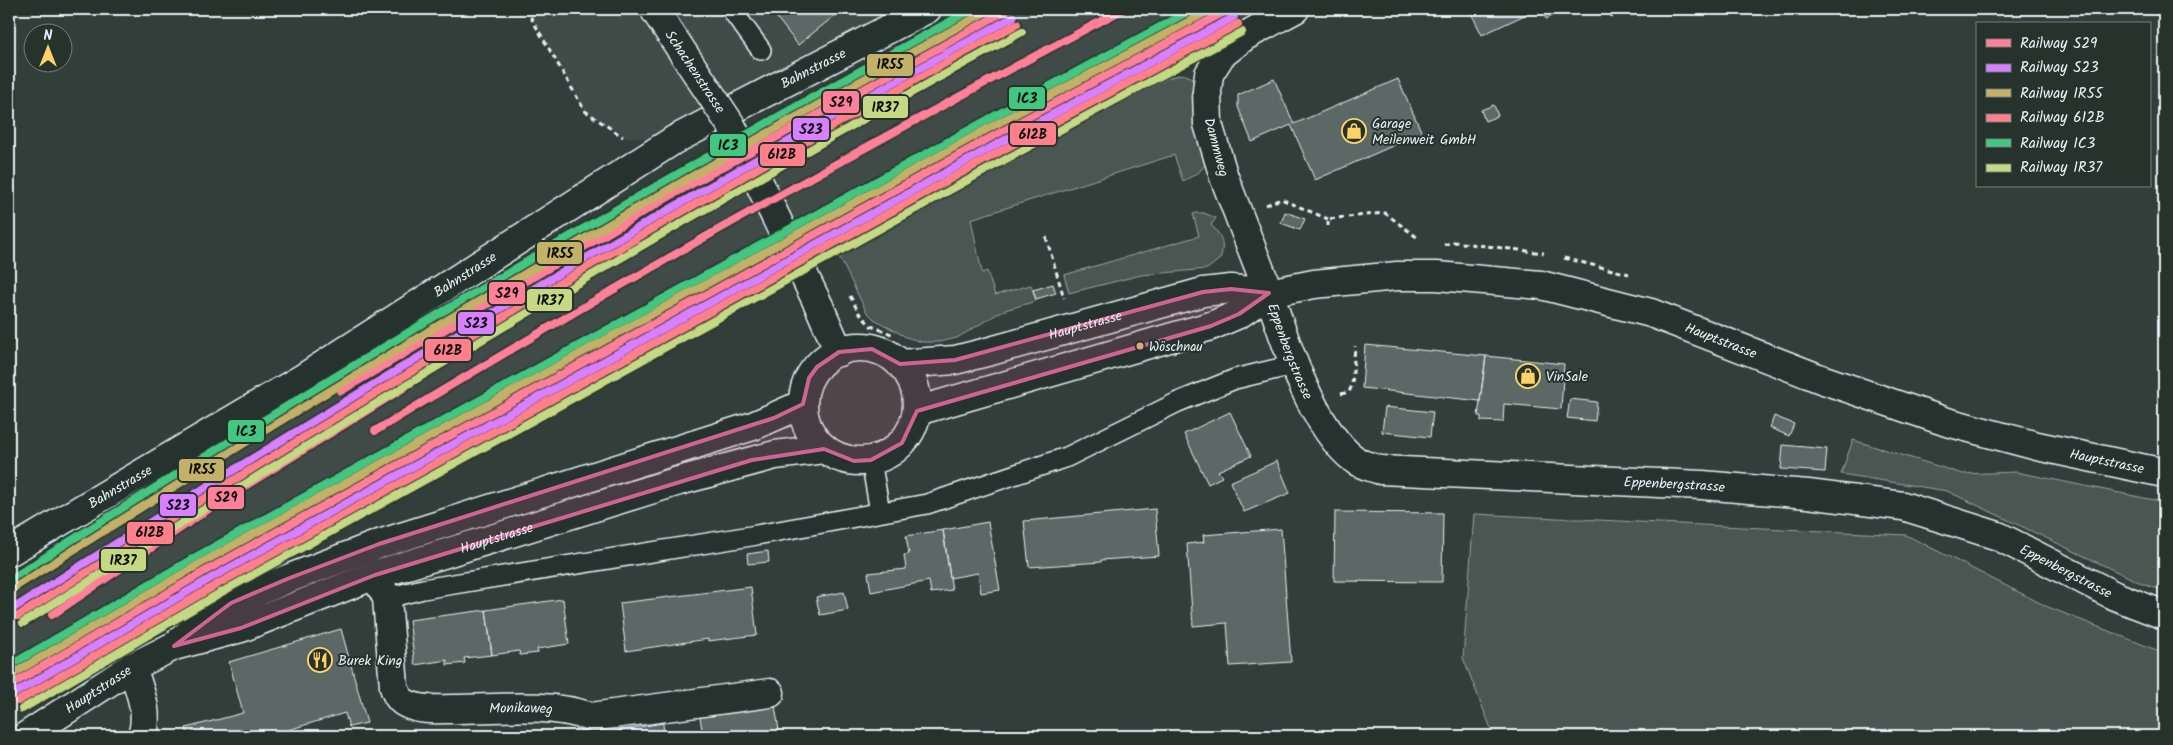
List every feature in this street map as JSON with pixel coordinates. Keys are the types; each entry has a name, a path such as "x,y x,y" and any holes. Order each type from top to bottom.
{"main road":[{"name":"Schachenstrasse","path":"654,9 731,125 819,306 839,352"},
{"name":"Bahnstrasse","path":"9,552 303,378 674,140 927,9"},
{"path":"1209,74 1221,54 1235,42 1295,9"},
{"name":"Dammweg","path":"1209,74 1208,124 1224,176 1269,293"},
{"name":"Hauptstrasse","path":"900,351 955,360 1202,292 1231,289 1269,293 1314,284 1397,276 1437,276 1541,285 1650,313 1821,379 1947,422 2037,446 2164,473"},
{"name":"Hauptstrasse","path":"917,411 1211,326 1239,314 1269,293"},
{"name":"Eppenbergstrasse","path":"1269,293 1293,365 1336,442 1356,461 1380,470 1702,485 1808,494 1903,506 1998,536 2114,596 2164,615"},
{"path":"855,348 872,349 887,354 900,351 916,394 917,411 912,428 902,443 888,454 871,460 854,461 838,457 824,449 812,436 806,421 803,404 807,385 817,367 839,352 855,348"},
{"name":"Hauptstrasse","path":"174,646 211,615 231,603 287,579 379,544 753,426 803,404"},
{"name":"Hauptstrasse","path":"26,736 132,667 174,646 381,587 734,465 775,454 824,449"},
{"name":"Monikaweg","path":"381,587 394,687 397,696 407,704 425,708 532,708 574,711 591,717 770,693"},
{"path":"132,667 143,702 144,730 142,736"}],"lane":[{"path":"731,9 761,50"},
{"path":"381,587 423,589 741,538 927,504 1067,457 1186,398 1236,379 1293,365"},
{"path":"871,460 880,512"}],"path":[{"path":"526,9 585,111 623,137 674,140"},
{"path":"1006,158 1179,66 1209,74"},
{"path":"1243,226 1264,205 1281,199 1328,219 1385,212 1418,238"},
{"path":"1328,219 1328,226"},
{"path":"1046,237 1064,298"},
{"path":"850,296 859,313 900,351"},
{"path":"1352,385 1355,346"}],"highlighted area":[{"path":"1231,289 1269,293 1239,314 1211,326 917,411 902,443 871,460 854,461 824,449 752,460 375,575 241,628 174,646 231,603 287,579 379,544 774,418 803,404 809,378 817,367 839,352 872,349 900,364 955,360 1203,292"}],"shaded area":[{"path":"526,9 927,9 674,140 623,137 585,111"},
{"path":"977,9 1274,9 1003,152 986,120 647,310 351,484 74,658 9,702 9,583 667,176"},
{"path":"1182,74 1191,77 1195,86 1206,164 1198,173 1183,181 1174,155 971,219 982,273 987,271 995,295 1031,285 1036,301 1002,311 957,338 939,342 922,342 906,337 874,319 866,311 834,246 1003,152 1008,162 1168,78"},
{"path":"1204,213 1216,218 1211,225 1222,240 1220,259 1207,269 1141,275 1069,293 1064,275 1199,236 1193,214"},
{"path":"1853,440 1963,474 2016,472 2164,502 2164,591 2143,584 1947,491 1841,474"},
{"path":"1474,514 1906,535 2048,607 2164,653 2164,736 1494,736 1463,658"}],"building":[{"path":"770,9 843,9 798,45"},
{"path":"1469,9 1532,9 1533,11 1482,35"},
{"path":"1541,9 1567,9 1546,19"},
{"path":"1607,9 1624,9 1625,11 1611,17"},
{"path":"1274,79 1294,124 1398,79 1422,133 1315,180 1291,125 1252,142 1238,107 1238,95"},
{"path":"1494,105 1498,116 1485,121 1481,110"},
{"path":"1285,212 1305,219 1300,230 1281,223"},
{"path":"1053,284 1056,293 1036,299 1033,290"},
{"path":"1365,345 1486,356 1480,401 1362,388"},
{"path":"1486,356 1564,364 1561,409 1504,404 1503,422 1481,421 1481,416 1478,416"},
{"path":"1570,399 1597,402 1595,421 1567,418"},
{"path":"1385,407 1433,412 1430,437 1382,432"},
{"path":"1230,412 1251,456 1218,471 1222,477 1208,484 1184,434"},
{"path":"1774,416 1794,424 1789,436 1770,428"},
{"path":"1783,445 1827,449 1825,472 1781,469"},
{"path":"1277,461 1290,493 1244,512 1230,482"},
{"path":"1155,509 1159,556 1029,567 1024,521"},
{"path":"1335,512 1443,513 1442,582 1334,581"},
{"path":"988,522 1000,590 981,593 978,573 950,578 943,530"},
{"path":"1281,529 1291,662 1230,666 1227,623 1193,626 1187,544 1204,542 1203,535"},
{"path":"943,530 952,590 931,593 929,581 871,592 868,573 906,569 904,555 909,554 906,536"},
{"path":"768,551 769,562 748,564 747,554"},
{"path":"751,587 757,635 708,641 708,639 626,651 620,603"},
{"path":"844,592 848,610 820,615 816,597"},
{"path":"563,599 569,644 537,649 538,653 520,655 519,651 492,655 486,610"},
{"path":"486,610 492,655 464,658 465,663 447,665 447,660 415,665 409,620"},
{"path":"341,629 367,723 349,727 345,713 268,736 188,736 186,728 243,713 229,662"},
{"path":"775,706 780,736 691,736 690,731 702,730 700,717"},
{"path":"663,723 664,736 588,736"},
{"path":"690,731 691,736 664,736"}],"rail line":[{"name":"IC3","path":"9,580 246,431 486,286 728,145 973,9"},
{"name":"IR55","path":"9,591 251,439 495,291 741,148 991,9"},
{"name":"S29","path":"341,391 672,195 1009,9"},
{"name":"S29","path":"375,431 560,321 746,214 934,110 1124,9"},
{"name":"IC3","path":"9,666 199,555 987,120 1193,9"},
{"name":"IR55","path":"9,676 203,562 991,127 1212,9"},
{"name":"S29","path":"9,686 207,570 995,135 1230,9"},
{"name":"S23","path":"14,608 383,378 633,230 1013,17"},
{"name":"S23","path":"13,694 211,578 999,143 1234,17"},
{"name":"612B","path":"18,616 264,461 513,311 763,165 1017,24"},
{"name":"612B","path":"18,701 216,585 1003,150 1238,24"},
{"name":"IR37","path":"23,623 393,393 642,245 1022,32"},
{"name":"IR37","path":"22,709 220,593 1008,158 1242,32"},
{"name":"S29","path":"52,615 221,501 405,387"}],"place":[{"name":"Garage Meilenweit GmbH","path":"1354,131"},
{"name":"Wöschnau","path":"1140,346"},
{"name":"VinSale","path":"1528,376"},
{"name":"Burek King","path":"320,660"}]}
